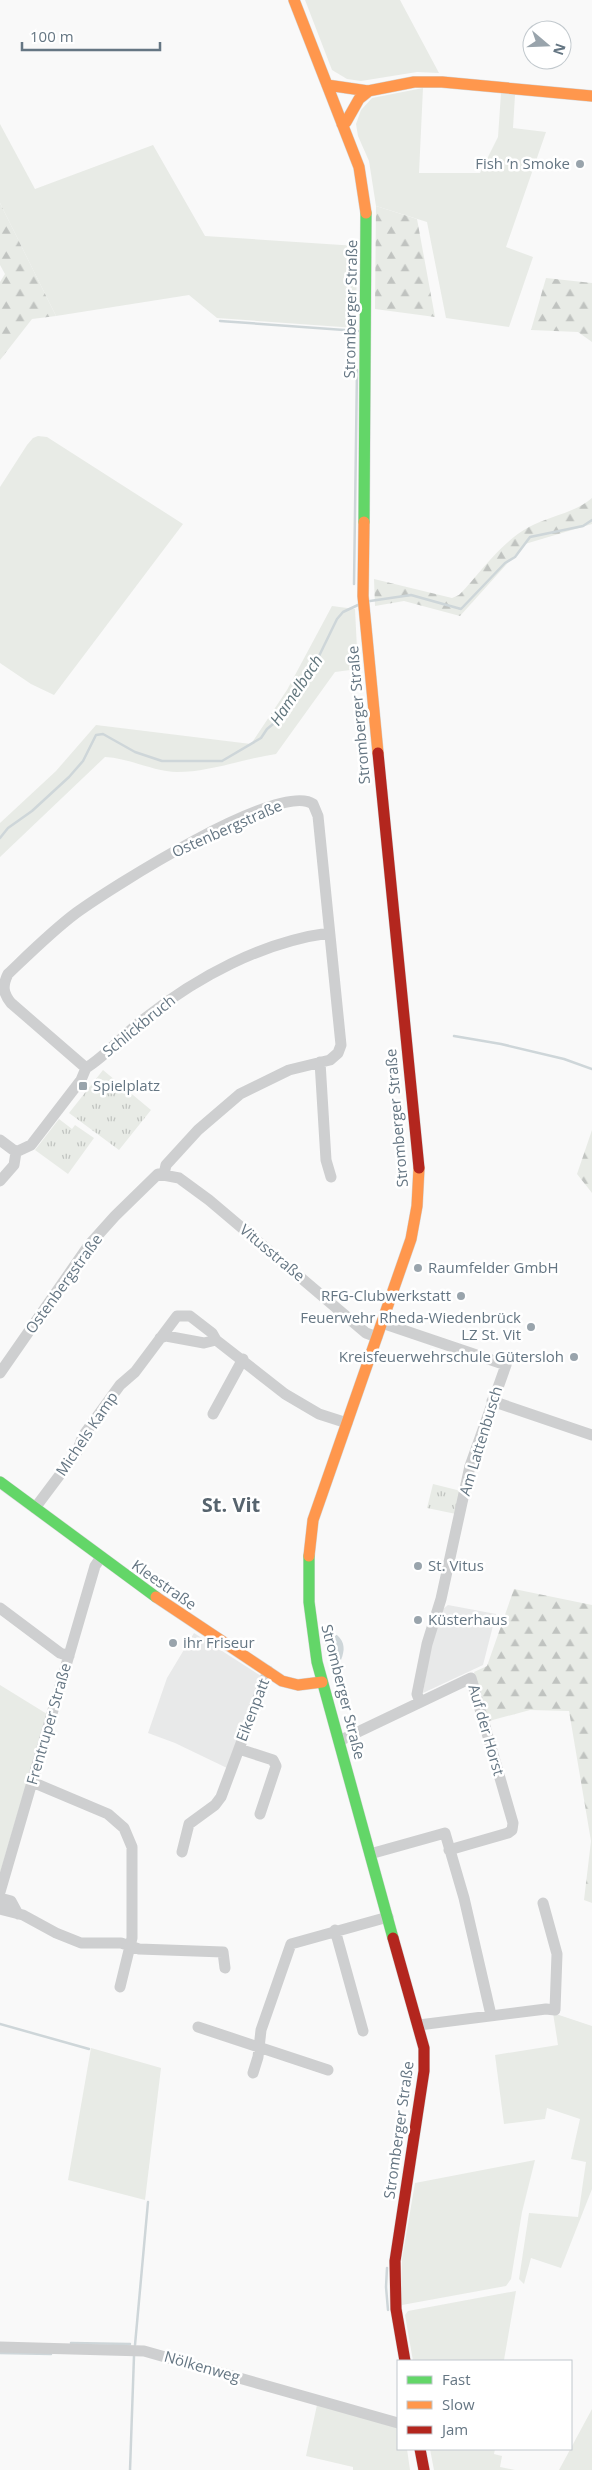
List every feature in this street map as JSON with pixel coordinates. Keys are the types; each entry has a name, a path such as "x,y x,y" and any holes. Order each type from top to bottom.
{"main road":[{"name":"Stromberger Straße","path":"294,0 359,168 367,225 362,596 419,1171 417,1206 410,1239 313,1520 307,1555 310,1628 322,1682 419,2024 424,2048 424,2071 394,2261 394,2296 405,2360"},
{"path":"327,85 332,84 369,91 393,85 421,82 592,96"},
{"path":"342,124 346,122 359,99 369,91"},
{"name":"Kleestraße","path":"0,1482 196,1626 282,1680 298,1685 322,1682"},
{"path":"420,2450 424,2470"}],"street":[{"name":"Ostenbergstraße","path":"0,1373 89,1245 152,1179 158,1174 164,1174 166,1165 198,1130 240,1094 288,1070 330,1060 338,1053 341,1045 318,816 310,802 292,800 189,842 132,875 75,914 8,974 3,983 4,994 11,1003 86,1068"},
{"name":"Schlickbruch","path":"16,1152 31,1145 81,1080 86,1068 142,1020 200,980 275,945 305,936 329,933"},
{"path":"320,1062 326,1160 331,1177"},
{"path":"0,1140 16,1152 14,1165 0,1181"},
{"name":"Vitusstraße","path":"164,1174 179,1178 209,1200 366,1333 377,1337"},
{"name":"Michels Kamp","path":"35,1508 77,1452 83,1436 120,1385 135,1372 177,1316 183,1314 190,1316 216,1340 285,1394 319,1414 347,1423"},
{"name":"Am Lattenbusch","path":"382,1323 506,1365 470,1466 436,1623 427,1644 417,1694 420,1702"},
{"path":"160,1338 166,1336 204,1343 216,1340"},
{"path":"213,1414 243,1360"},
{"path":"492,1401 592,1435"},
{"name":"Frentruper Straße","path":"0,1892 95,1566 101,1557"},
{"path":"0,1608 60,1654 69,1656"},
{"name":"Eikenpatt","path":"182,1852 188,1824 215,1805 221,1797 268,1671"},
{"name":"Auf der Horst","path":"339,1741 472,1678 513,1823 512,1830 508,1834 450,1850"},
{"name":"Eikenpatt","path":"239,1749 273,1760 276,1766 260,1814"},
{"path":"32,1782 108,1814 124,1828 132,1847 131,1946 120,1987"},
{"path":"370,1854 445,1833 464,1898 491,2015"},
{"path":"0,1898 11,1901 18,1914"},
{"path":"419,2024 491,2015 555,2010 557,1954 543,1903"},
{"path":"0,1909 18,1914 82,1943 121,1943 139,1949 223,1952 225,1968"},
{"path":"253,2073 261,2030 291,1944 335,1930 388,1917"},
{"path":"335,1930 363,2031"},
{"path":"198,2027 328,2070"},
{"name":"Nölkenweg","path":"0,2347 144,2351 397,2423"}],"shaded area":[{"name":"St. Vitus","path":"448,1605 496,1614 483,1665 423,1693 431,1645 443,1609"},
{"path":"194,1633 261,1676 227,1768 175,1743 148,1733 167,1678"},
{"path":"331,1635 337,1635 342,1640 344,1646 341,1660 334,1662 329,1660 325,1649 327,1638"}],"green space":[{"path":"305,0 400,0 439,73 417,72 361,81 347,79 332,70"},
{"path":"423,88 419,173 480,173 498,137 501,93 515,95 513,128 546,132 506,247 533,257 509,327 446,318 427,222 376,206 369,161 358,136 356,124 361,110 372,98"},
{"path":"0,124 35,189 153,145 205,236 357,246 356,328 217,318 189,295 56,316 0,203"},
{"path":"0,203 56,316 32,319 0,360 0,282 5,274 0,265"},
{"path":"376,206 417,219 435,317 375,309"},
{"path":"546,278 592,283 592,342 578,332 531,330"},
{"path":"38,436 47,437 183,524 54,695 31,684 0,663 0,487 27,445 33,438"},
{"path":"592,498 592,524 525,544 460,616 404,601 375,606 374,579 452,598 459,595 500,549 519,533 537,523 570,511"},
{"path":"332,606 355,609 358,669 335,672 276,754 214,768 177,772 160,770 105,757 0,857 0,823 56,771 96,725 251,744 287,690"},
{"path":"103,1070 151,1110 119,1150 69,1113"},
{"path":"59,1119 72,1129 75,1125 94,1138 68,1174 35,1150"},
{"path":"592,1130 592,1193 577,1174"},
{"path":"433,1484 461,1491 456,1514 427,1508"},
{"path":"514,1589 592,1605 592,1903 584,1900 591,1841 569,1711 530,1710 489,1721 474,1672 487,1666"},
{"path":"0,1685 47,1714 0,1873"},
{"path":"553,2013 592,2026 592,2189 561,2268 531,2258 524,2284 519,2279 529,2213 578,2217 586,2162 571,2159 580,2119 547,2108 545,2119 504,2124 495,2055 558,2045"},
{"path":"91,2048 161,2068 145,2200 68,2180"},
{"path":"535,2160 522,2212 511,2279 506,2286 402,2305 402,2259 415,2183"},
{"path":"516,2291 504,2360 413,2360 405,2315 408,2311"},
{"path":"317,2405 397,2428 397,2450 407,2450 410,2470 353,2470 353,2467 306,2456"},
{"path":"592,2409 592,2470 559,2470 570,2450 572,2450 572,2446"},
{"path":"430,2450 495,2450 494,2454 502,2456 500,2467 515,2470 434,2470"}],"waterway":[{"path":"220,321 358,331"},
{"path":"354,584 357,370"},
{"name":"Hamelbach","path":"370,601 411,595 461,609 505,563 515,557 530,537 583,526 592,520"},
{"name":"Hamelbach","path":"0,838 8,828 32,811 69,777 83,761 96,735 103,734 135,752 162,761 222,761 261,738 267,729 278,720 297,682 319,656 337,619 343,612 358,605"},
{"path":"454,1036 501,1044 564,1059 592,1069"},
{"path":"0,2024 89,2049"},
{"path":"135,2345 148,2202"},
{"path":"387,2268 388,2310"},
{"path":"71,2343 130,2344"},
{"path":"0,2353 51,2354"},
{"path":"130,2470 134,2356"}],"traffic: fast":[{"path":"364,522 366,213"},
{"path":"0,1482 156,1597"},
{"path":"309,1556 309,1602 317,1662 393,1938"}],"traffic: slow":[{"path":"294,0 359,167 366,213"},
{"path":"327,85 368,91 414,82 442,82 592,96"},
{"path":"342,124 346,122 359,99 369,91"},
{"path":"364,522 363,596 378,753"},
{"path":"309,1556 313,1520 411,1239 417,1206 419,1168"},
{"path":"156,1597 282,1681 298,1685 322,1682"}],"traffic: jam":[{"path":"378,753 419,1168"},
{"path":"393,1938 424,2048 424,2071 395,2261 396,2309 405,2360"},
{"path":"420,2450 424,2470"}],"place":[{"name":"Fish ’n Smoke","path":"580,164"},
{"name":"Spielplatz","path":"83,1086"},
{"name":"Raumfelder GmbH","path":"418,1268"},
{"name":"RFG-Clubwerkstatt","path":"461,1296"},
{"name":"Feuerwehr Rheda-Wiedenbrück LZ St. Vit","path":"531,1327"},
{"name":"Kreisfeuerwehrschule Gütersloh","path":"574,1357"},
{"name":"St. Vitus","path":"418,1566"},
{"name":"Küsterhaus","path":"418,1620"},
{"name":"ihr Friseur","path":"173,1643"}],"district":[{"name":"St. Vit","path":"231,1505"}]}
